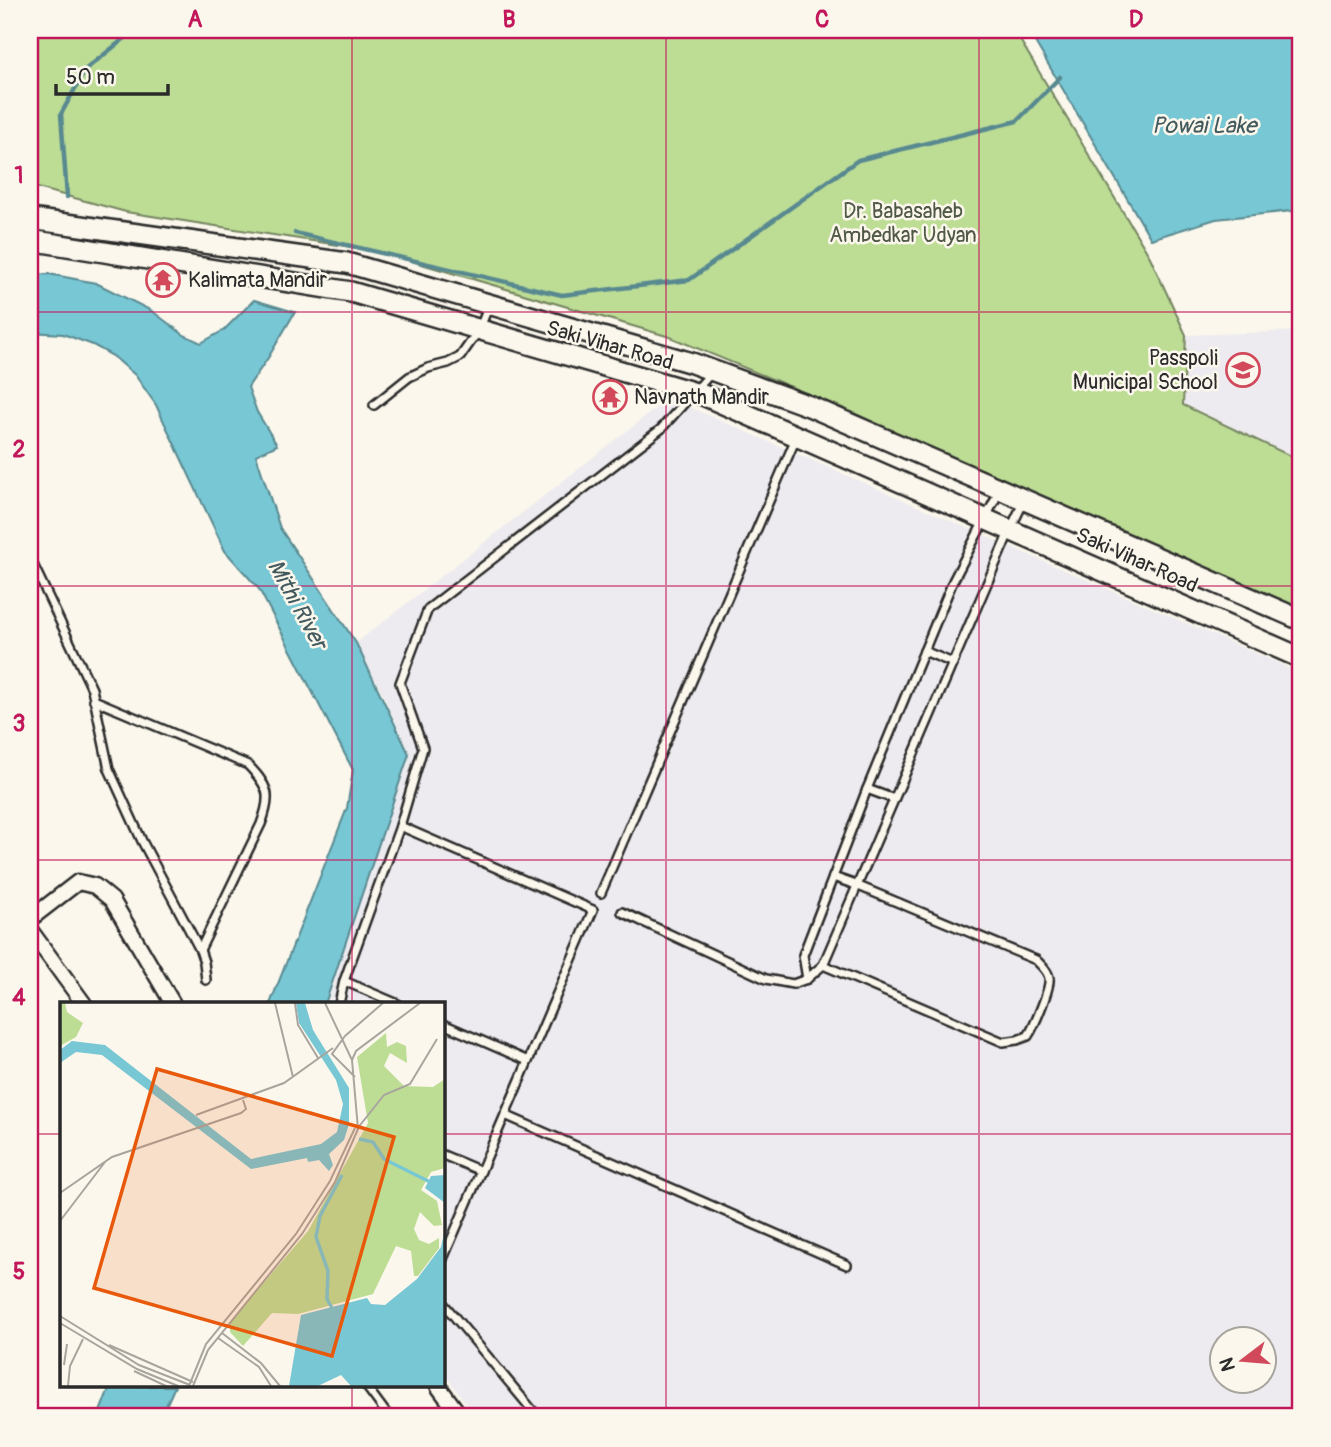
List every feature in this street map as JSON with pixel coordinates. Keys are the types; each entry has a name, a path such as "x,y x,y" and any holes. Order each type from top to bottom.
{"main road":[{"name":"Saki Vihar Road","path":"30,219 347,263 692,363 809,406 1301,620"},
{"name":"Saki Vihar Road","path":"30,240 351,292 694,393 1301,657"},
{"path":"275,280 281,254"},
{"path":"394,305 402,279"},
{"path":"1208,617 1222,586"}],"street":[{"path":"83,1002 32,923 78,882 95,886 112,900 172,1002"},
{"path":"439,1388 461,1417"}],"lane":[{"path":"374,405 410,377 460,357 480,330 489,304"},
{"path":"339,1002 344,981 400,826 423,748 400,683 428,609 662,429 713,371"},
{"path":"601,893 797,437"},
{"path":"807,979 803,954 867,789 953,580 1000,490"},
{"path":"622,912 766,979 793,984 807,979 823,965 1025,500"},
{"path":"30,558 92,689 109,769 142,841 200,950 206,980"},
{"path":"924,650 953,663"},
{"path":"94,701 248,765 262,780 267,793 267,807 261,824 200,950"},
{"path":"867,789 894,799"},
{"path":"400,826 593,910 444,1257"},
{"path":"823,965 1003,1042 1028,1036 1050,982 1048,974 1036,960 833,877"},
{"path":"344,981 393,1002"},
{"path":"444,1024 528,1061"},
{"path":"505,1115 847,1265"},
{"path":"444,1155 481,1171"},
{"path":"444,1304 538,1417"},
{"path":"367,1388 389,1417"}],"shaded area":[{"name":"Passpoli Municipal School","path":"1301,331 1301,461 1183,405 1186,335"},
{"path":"669,398 1301,673 1301,1417 476,1417 444,1373 444,1002 326,1002 409,754 356,643"}],"green space":[{"name":"Dr. Babasaheb Ambedkar Udyan","path":"30,30 1014,30 1150,257 1186,335 1183,405 1301,461 1301,627 1253,609 852,412 670,337 377,251 126,212 30,186"}],"water":[{"name":"Powai Lake","path":"1028,30 1301,30 1301,210 1216,219 1151,239"},
{"name":"Mithi River","path":"49,274 96,283 152,311 184,335 201,343 224,330 254,300 295,312 248,387 257,412 277,445 256,455 280,528 356,643 409,754 326,1002 271,1002 347,808 353,770 259,589 225,551 156,405 135,375 113,356 63,334 30,332 30,275"},
{"path":"109,1388 174,1388 161,1417 98,1417"}],"waterway":[{"path":"67,197 61,114 86,69 135,30"},
{"path":"295,233 562,295 689,280 858,160 1017,121 1060,77"}],"place":[{"name":"Kalimata Mandir","path":"163,280"},
{"name":"Passpoli Municipal School","path":"1243,370"},
{"name":"Navnath Mandir","path":"610,397"}]}
